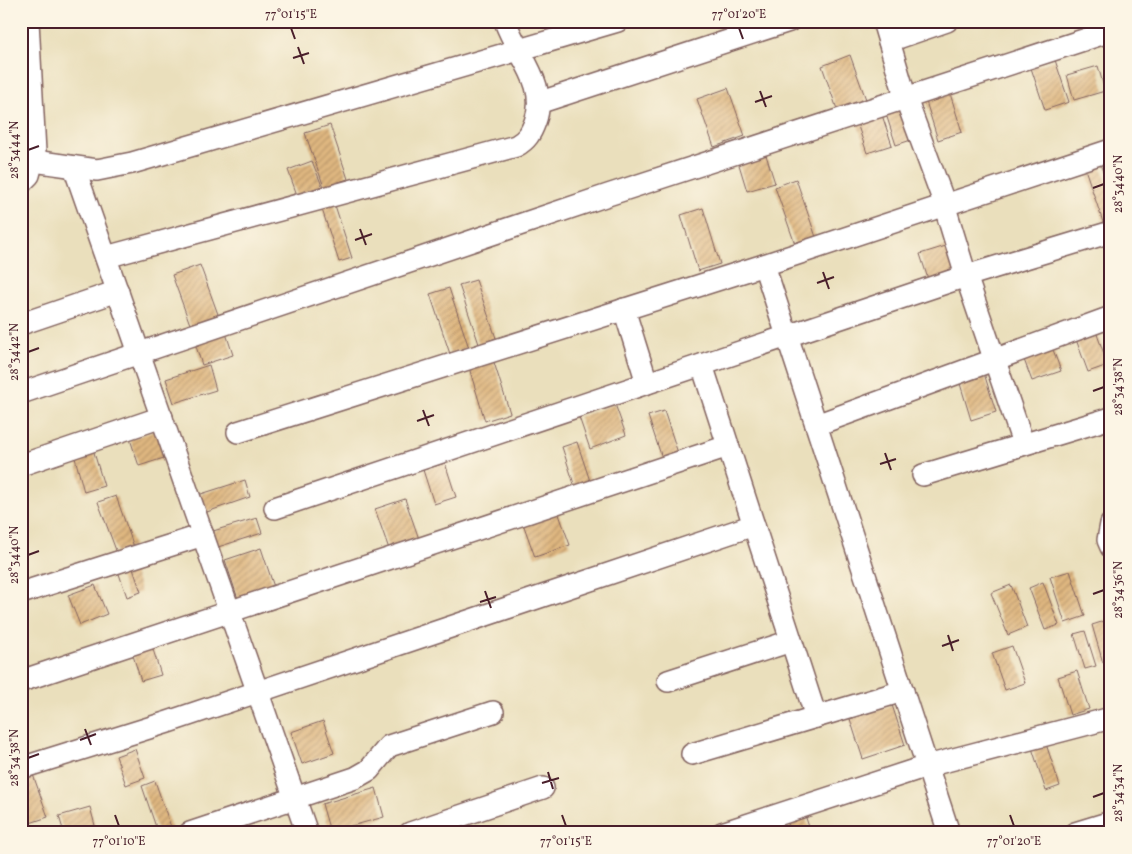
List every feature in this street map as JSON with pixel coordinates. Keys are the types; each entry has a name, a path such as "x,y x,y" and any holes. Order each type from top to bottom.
{"street":[{"path":"21,184 29,175 28,21"},
{"path":"106,257 516,146 530,135 541,102 531,73 518,52 505,21"},
{"path":"28,162 105,169 132,163 518,52 618,21"},
{"path":"541,102 789,21"},
{"path":"947,21 886,31 906,99 944,205 1023,443"},
{"path":"21,393 608,195 1111,31"},
{"path":"238,432 764,265 1111,150"},
{"path":"74,167 307,833"},
{"path":"274,508 966,276 1111,232"},
{"path":"764,265 949,833"},
{"path":"21,324 118,291"},
{"path":"624,310 647,383"},
{"path":"816,425 1111,317"},
{"path":"702,365 816,717"},
{"path":"21,465 162,417"},
{"path":"922,475 1111,418"},
{"path":"21,681 728,446"},
{"path":"1111,524 1108,540 1111,547"},
{"path":"21,768 258,692 754,525"},
{"path":"21,593 203,535"},
{"path":"668,681 791,641"},
{"path":"692,754 903,691"},
{"path":"190,833 296,799 364,774 384,751 395,743 493,712"},
{"path":"722,833 927,766 1111,718"},
{"path":"410,833 543,788"},
{"path":"1075,833 1111,822"}],"building":[{"path":"850,55 868,105 839,115 822,66"},
{"path":"1055,60 1069,102 1045,110 1031,68"},
{"path":"1098,66 1105,91 1074,100 1067,75"},
{"path":"948,87 962,132 938,140 924,95"},
{"path":"728,88 745,136 714,147 697,99"},
{"path":"903,105 914,139 896,145 885,111"},
{"path":"881,112 892,145 867,153 856,120"},
{"path":"330,125 348,179 324,187 305,133"},
{"path":"764,149 775,183 747,191 737,158"},
{"path":"1098,158 1111,194 1111,219 1103,222 1083,163"},
{"path":"312,161 322,186 297,195 288,170"},
{"path":"796,179 817,240 796,247 775,187"},
{"path":"332,196 352,258 339,262 319,200"},
{"path":"703,208 720,264 698,271 681,215"},
{"path":"949,245 959,272 929,282 920,254"},
{"path":"200,265 219,317 191,327 172,275"},
{"path":"476,280 496,338 479,344 459,285"},
{"path":"449,288 469,348 450,354 430,294"},
{"path":"1094,326 1108,365 1088,372 1074,334"},
{"path":"224,327 233,355 202,365 193,337"},
{"path":"1052,347 1061,371 1032,381 1023,357"},
{"path":"491,353 510,413 485,421 467,361"},
{"path":"209,365 216,390 174,403 166,379"},
{"path":"1111,366 1111,387 1110,387 1104,368"},
{"path":"983,370 996,412 971,420 958,377"},
{"path":"615,404 626,435 590,449 579,417"},
{"path":"664,411 679,456 663,461 648,416"},
{"path":"164,428 173,455 139,466 130,439"},
{"path":"577,442 591,484 576,490 562,447"},
{"path":"93,449 104,486 84,492 74,454"},
{"path":"445,463 456,497 434,504 423,470"},
{"path":"245,480 250,497 204,513 198,495"},
{"path":"116,496 134,547 117,553 98,502"},
{"path":"405,499 419,539 389,549 375,509"},
{"path":"556,506 570,545 535,557 521,518"},
{"path":"257,518 262,533 218,547 213,531"},
{"path":"261,548 276,593 240,605 225,560"},
{"path":"132,566 141,592 127,597 118,571"},
{"path":"1070,571 1085,616 1065,623 1050,577"},
{"path":"1043,582 1059,625 1045,630 1029,588"},
{"path":"95,585 107,614 80,625 68,595"},
{"path":"1011,585 1027,627 1008,635 991,593"},
{"path":"1111,619 1111,661 1103,663 1092,625"},
{"path":"1085,631 1096,666 1085,669 1074,634"},
{"path":"151,643 161,675 141,681 131,649"},
{"path":"1012,646 1025,683 1005,690 992,653"},
{"path":"1077,671 1089,709 1070,715 1058,677"},
{"path":"892,705 905,745 863,759 850,719"},
{"path":"323,721 334,753 302,764 291,732"},
{"path":"1045,741 1060,786 1046,791 1031,745"},
{"path":"135,749 145,778 126,785 116,756"},
{"path":"1111,766 1111,785 1110,785 1105,768"},
{"path":"31,769 48,817 27,824 21,806 21,772"},
{"path":"155,781 172,830 163,833 158,833 142,786"},
{"path":"376,788 384,817 330,832 322,804"},
{"path":"90,807 97,833 64,833 59,816"},
{"path":"804,812 811,833 791,833 786,817"}]}
